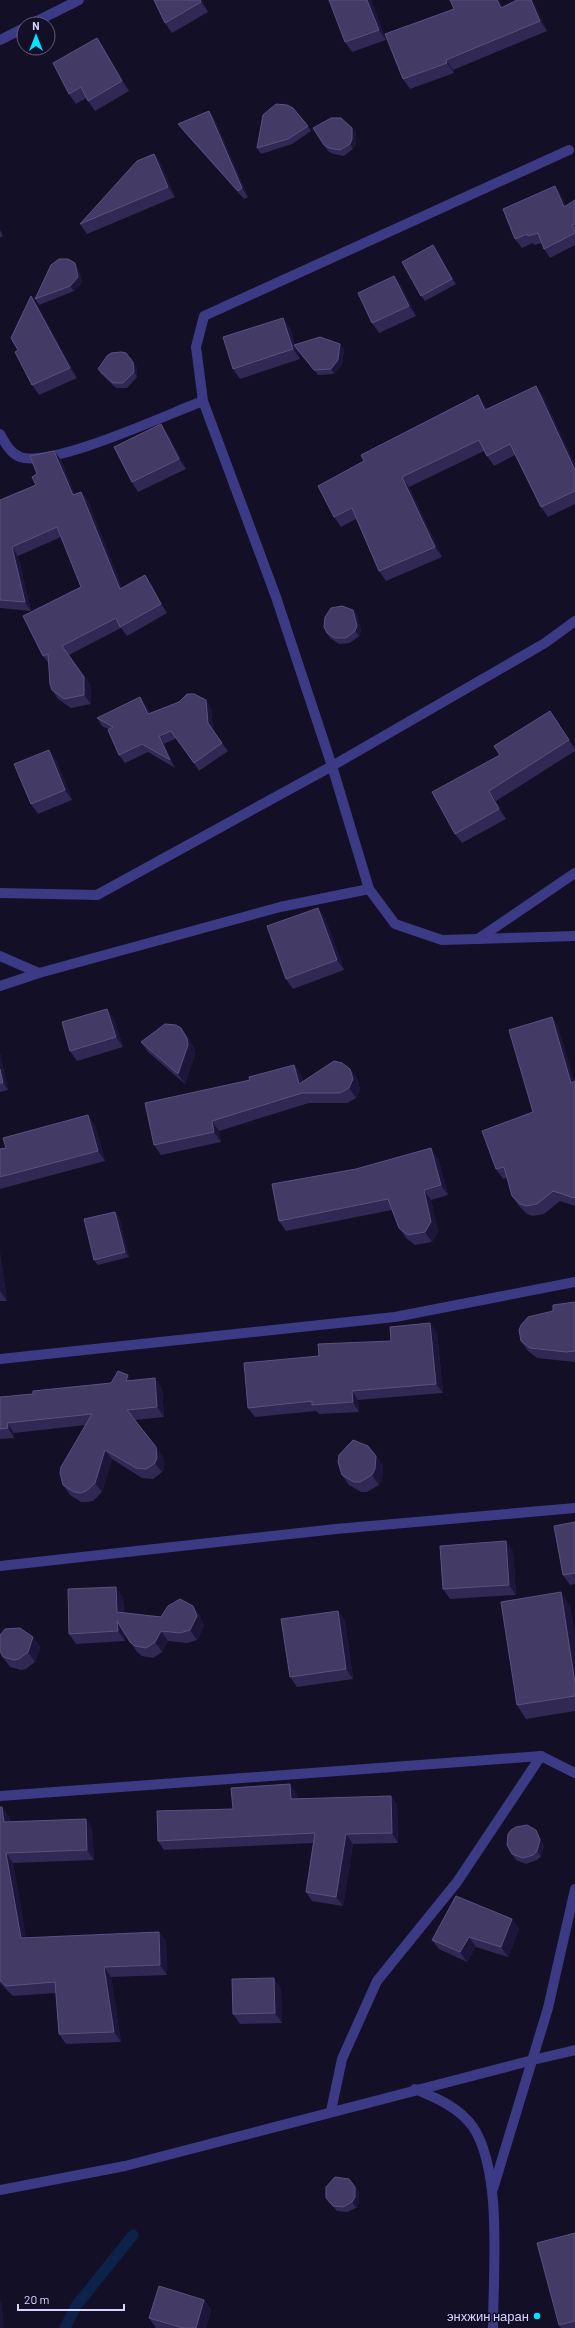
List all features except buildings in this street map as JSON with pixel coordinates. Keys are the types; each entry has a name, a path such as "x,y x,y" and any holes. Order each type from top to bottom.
{"street":[{"path":"47,16 79,0"},
{"path":"0,40 16,32"},
{"path":"569,150 204,316 196,347 203,401 276,597 332,766 368,889 395,924 442,940 575,936"},
{"path":"0,434 7,448 20,457 36,459 77,450 203,401"},
{"path":"0,893 97,895 332,766 545,643 575,621"},
{"path":"478,938 575,873"},
{"path":"0,986 39,973 280,907 368,889"},
{"path":"0,956 39,973"},
{"path":"0,1359 395,1317 575,1282"},
{"path":"0,1566 336,1529 575,1508"},
{"path":"331,2111 342,2059 377,1981 457,1882 541,1756"},
{"path":"0,1796 541,1756 575,1773"},
{"path":"493,2189 548,2008 575,1889"},
{"path":"0,2190 125,2166 414,2089 575,2050"},
{"path":"414,2089 448,2104 472,2127 486,2156 493,2189 493,2328"}],"waterway":[{"path":"65,2328 76,2306 133,2235"}],"place":[{"name":"энхжин наран","path":"537,2316"}]}
